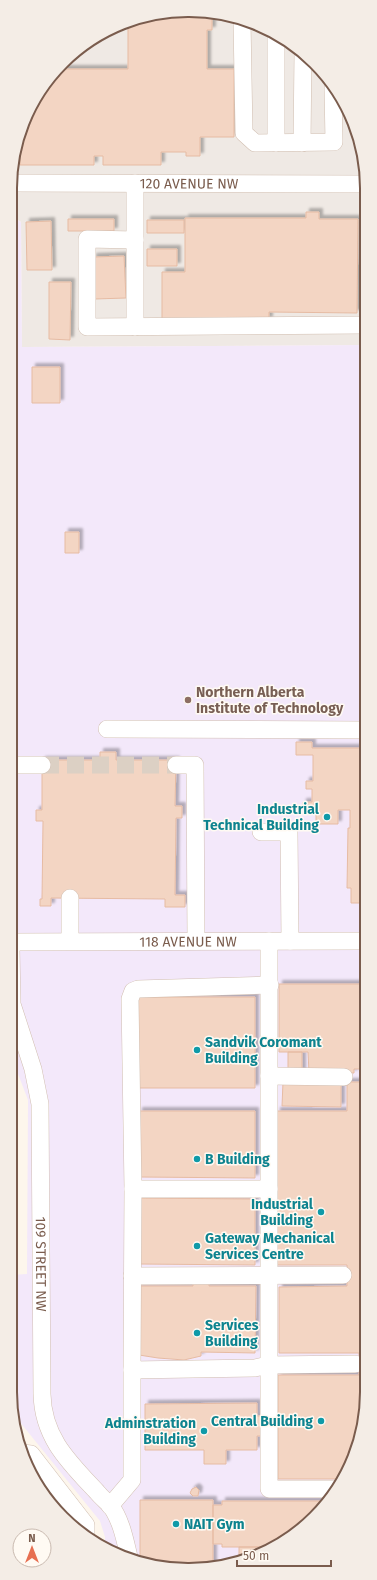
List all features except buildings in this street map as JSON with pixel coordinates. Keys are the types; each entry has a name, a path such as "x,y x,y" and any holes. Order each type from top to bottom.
{"street":[{"path":"242,25 244,134 256,142 334,142 333,97"},
{"path":"276,41 276,143"},
{"path":"302,143 303,61"},
{"name":"120 AVENUE NW","path":"17,183 360,184"},
{"path":"135,183 135,326"},
{"path":"135,240 87,239 87,327 360,325"},
{"path":"107,729 360,730"},
{"path":"17,765 42,765"},
{"path":"176,765 195,766 196,941"},
{"path":"261,832 289,832 290,941"},
{"path":"70,898 70,941"},
{"path":"269,941 269,1489 329,1490"},
{"name":"118 AVENUE NW","path":"17,942 360,941"},
{"path":"110,1506 132,1480 133,1189 130,999 133,992 138,988 270,985"},
{"name":"109 STREET NW","path":"17,1019 33,1069 40,1104 43,1410 48,1427 60,1451 110,1506 124,1536 128,1552"},
{"path":"269,1076 344,1077"},
{"path":"133,1189 269,1189"},
{"path":"132,1276 343,1275"},
{"path":"132,1370 255,1368 268,1365 355,1364"},
{"path":"29,1454 31,1454 86,1525 86,1529"}],"shaded area":[{"path":"166,18 211,18 244,26 284,46 310,67 331,93 351,133 357,155 360,177 360,345 22,347 21,222 17,219 17,177 20,155 26,133 40,103 52,84 67,67 84,52 123,30"},
{"name":"Northern Alberta Institute of Technology","path":"17,220 21,222 22,347 360,345 360,1403 357,1425 351,1447 331,1487 310,1513 293,1528 274,1540 244,1554 222,1560 200,1563 166,1562 123,1550 105,1541 100,1521 19,1421 17,1403 17,1275 27,1274 28,1100 17,1071"}],"tunnel":[{"path":"42,765 176,765"}],"place":[{"name":"Northern Alberta Institute of Technology","path":"188,700"},
{"name":"Industrial Technical Building","path":"327,817"},
{"name":"Sandvik Coromant Building","path":"197,1050"},
{"name":"B Building","path":"197,1159"},
{"name":"Industrial Building","path":"321,1212"},
{"name":"Gateway Mechanical Services Centre","path":"197,1246"},
{"name":"Services Building","path":"197,1333"},
{"name":"Central Building","path":"321,1421"},
{"name":"Adminstration Building","path":"204,1431"},
{"name":"NAIT Gym","path":"176,1524"}]}
